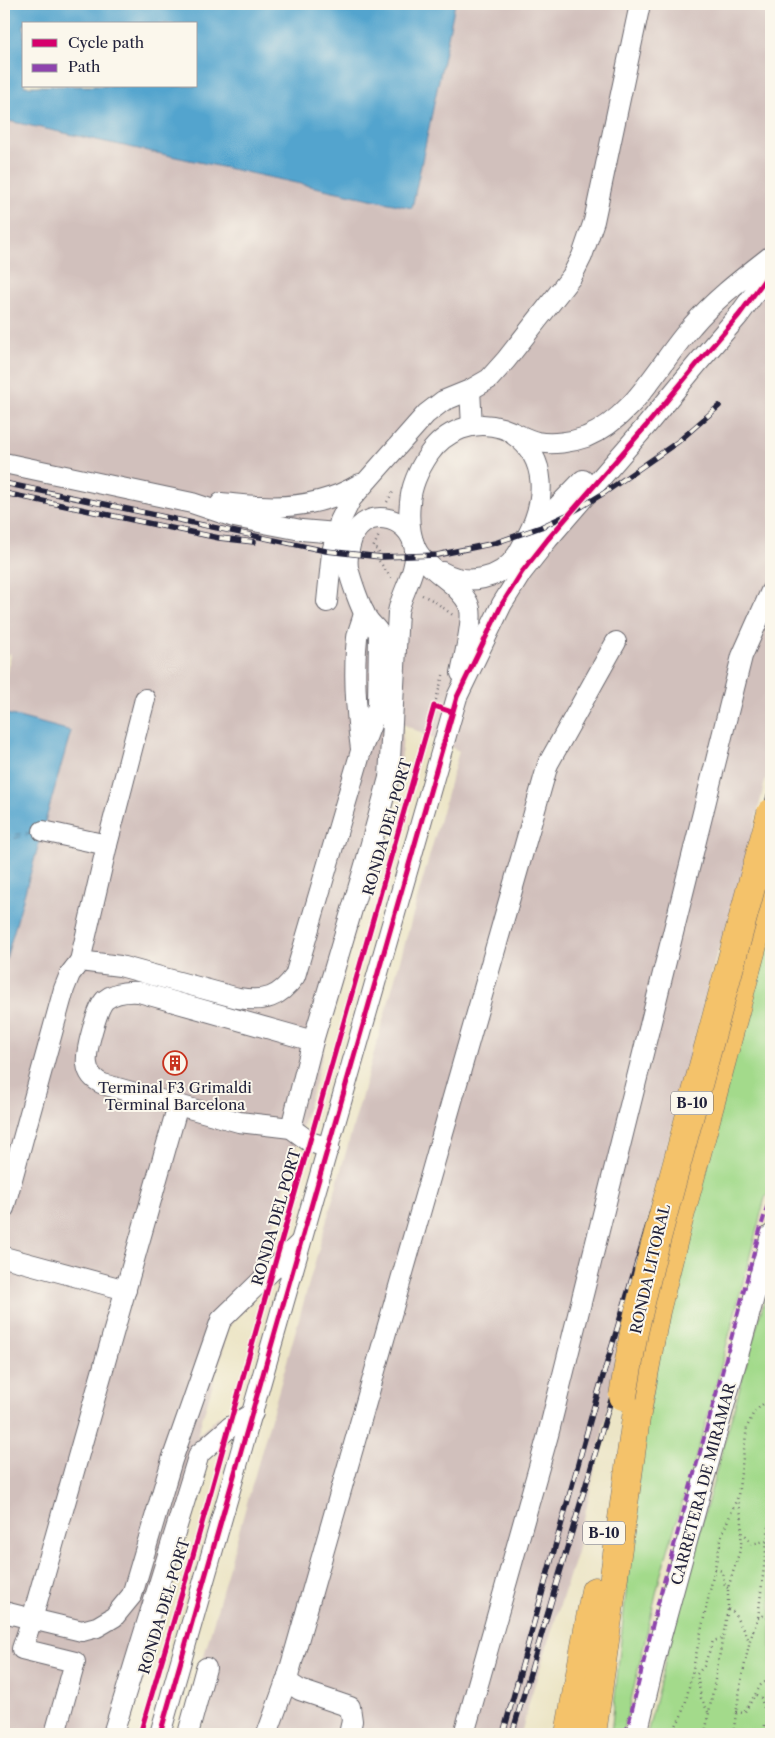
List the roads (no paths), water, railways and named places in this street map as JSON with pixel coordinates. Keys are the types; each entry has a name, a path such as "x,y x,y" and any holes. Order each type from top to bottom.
{"highway":[{"name":"RONDA LITORAL","path":"592,1734 596,1642 628,1417 634,1332 650,1260 771,813"},
{"name":"RONDA LITORAL","path":"628,1417 674,1235 771,878"},
{"name":"RONDA LITORAL","path":"569,1734 596,1642"},
{"name":"B-10","path":"559,1734 596,1642"},
{"name":"B-10","path":"596,1642 606,1679 600,1734"}],"street":[{"path":"327,602 332,552 340,521 351,499 417,424 436,406 489,379 572,276 582,256 594,221 640,4"},
{"path":"291,1128 312,1041 390,778 398,612 415,557 409,517 410,502 413,485 423,462 432,450 450,434 472,426 492,426 537,442 560,442 586,437 612,422 635,400 682,338 712,303 771,256"},
{"path":"457,697 502,604 530,562 739,315 771,271"},
{"path":"532,528 554,510 603,460 637,421 697,364"},
{"path":"470,390 472,426"},
{"path":"484,642 494,595 532,528 541,496 540,471 530,450 509,431"},
{"path":"4,463 192,503 234,517 301,530 337,532"},
{"path":"192,503 291,506 333,497 368,479"},
{"path":"80,961 120,966 238,998 256,1000 272,997 286,988 294,976 361,751 378,706 379,637 376,628 364,612 348,568 351,540 357,528 368,520 386,519 399,524 412,537 420,556 462,594 470,611 471,618 457,697"},
{"path":"430,565 456,578 476,579 501,571 516,556"},
{"path":"464,1734 548,1435 742,656 771,591"},
{"path":"267,1734 288,1676 548,764 616,642"},
{"name":"RONDA DEL PORT","path":"160,1734 457,697"},
{"path":"4,1208 64,989 70,974 80,961 107,845 145,699"},
{"path":"43,831 107,845"},
{"path":"312,1041 139,992 126,991 114,994 104,1001 99,1009 86,1064 89,1073 95,1081 103,1084 240,1122 291,1128 310,1142 329,1148"},
{"path":"55,1734 75,1662 22,1649 178,1105"},
{"name":"CARRETERA DE MIRAMAR","path":"637,1734 658,1647 771,1235"},
{"path":"4,1612 82,1631 97,1627 114,1617 132,1595 177,1447 221,1320 302,1242"},
{"path":"4,1257 126,1290"},
{"path":"113,1734 199,1454 230,1427 253,1413"},
{"path":"188,1734 206,1668"},
{"path":"288,1676 289,1683 300,1690 350,1707 352,1721 349,1734"}],"water":[{"path":"4,4 455,4 412,208 4,120"},
{"path":"4,713 71,731 4,966"}],"railway":[{"path":"4,483 326,551 381,557 437,555 495,543 541,527 571,513 604,493 679,441 719,406"},
{"path":"4,493 219,538 254,542"},
{"path":"503,1734 595,1403 672,1144 771,789"},
{"path":"512,1734 723,1022 771,838"}],"place":[{"name":"Terminal F3 Grimaldi Terminal Barcelona","path":"175,1063"}]}
